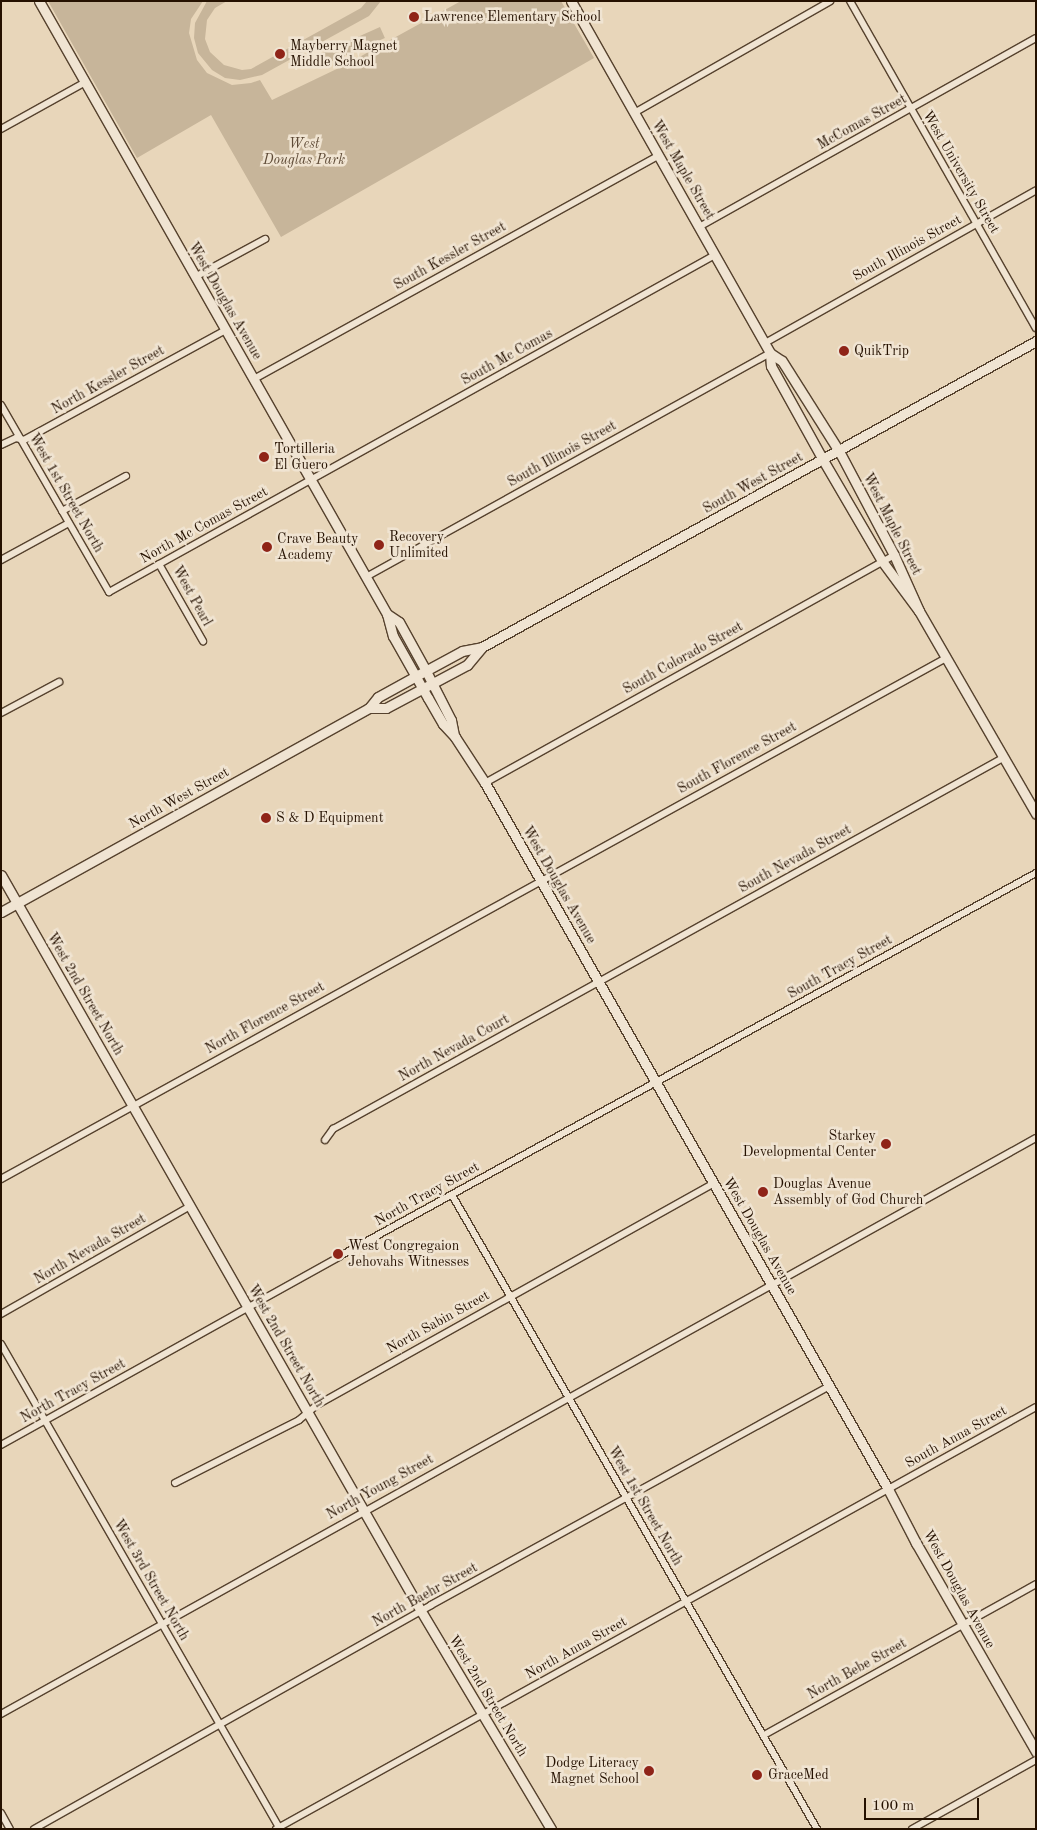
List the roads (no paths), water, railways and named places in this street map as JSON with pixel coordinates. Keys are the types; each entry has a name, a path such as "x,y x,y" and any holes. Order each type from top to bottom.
{"street":[{"name":"West Douglas Avenue","path":"39,1 387,614 393,636 422,688 443,724 455,737 485,783 830,1386 888,1489 916,1544 1036,1752"},
{"name":"West Maple Street","path":"571,1 765,343 770,353 771,366 823,460 882,561 919,611"},
{"path":"634,113 830,1"},
{"name":"West University Street","path":"850,1 1036,328"},
{"name":"McComas Street","path":"699,227 1036,38"},
{"path":"1,129 84,83"},
{"name":"South Kessler Street","path":"254,379 658,156"},
{"name":"South Illinois Street","path":"765,343 1036,190"},
{"path":"196,277 265,239"},
{"name":"South Mc Comas","path":"311,479 715,255"},
{"name":"North Kessler Street","path":"1,445 16,438 21,439 53,424 226,330"},
{"name":"South West Street","path":"416,676 462,651 482,647 823,460 1036,340"},
{"name":"West Maple Street","path":"770,353 782,360 839,451 894,555 919,611 1036,814"},
{"name":"South Illinois Street","path":"366,577 770,353"},
{"name":"West 1st Street North","path":"1,405 109,592"},
{"path":"62,511 126,476"},
{"name":"North Mc Comas Street","path":"109,592 311,479"},
{"path":"853,511 867,503"},
{"path":"1,560 69,523"},
{"name":"South Colorado Street","path":"485,783 894,555"},
{"name":"West Pearl","path":"159,564 203,642"},
{"name":"West Douglas Avenue","path":"387,614 399,622 426,670 451,720 455,737"},
{"name":"South West Street","path":"422,688 467,665 482,647"},
{"name":"South Florence Street","path":"540,880 946,658"},
{"name":"North West Street","path":"1,912 369,708 378,697 416,676"},
{"path":"1,713 59,682"},
{"name":"North West Street","path":"369,708 386,708 422,688"},
{"name":"South Nevada Street","path":"599,982 1003,758"},
{"name":"South Tracy Street","path":"656,1082 1036,874"},
{"name":"West 2nd Street North","path":"1,875 421,1611 550,1829"},
{"name":"North Florence Street","path":"1,1179 540,880"},
{"name":"North Nevada Court","path":"325,1140 333,1129 599,982"},
{"name":"North Tracy Street","path":"1,1445 656,1082"},
{"name":"North Young Street","path":"1,1714 364,1510 1036,1138"},
{"name":"North Sabin Street","path":"175,1483 299,1420 317,1405 714,1183"},
{"name":"West 1st Street North","path":"452,1195 818,1829"},
{"name":"North Nevada Street","path":"1,1314 190,1206"},
{"name":"West 3rd Street North","path":"1,1344 278,1828"},
{"name":"North Baehr Street","path":"34,1829 421,1611 830,1386"},
{"name":"South Anna Street","path":"888,1489 1036,1407"},
{"name":"North Anna Street","path":"278,1828 888,1489"},
{"name":"North Bebe Street","path":"764,1735 1036,1584"},
{"path":"912,1829 1036,1760"},
{"path":"1,1813 10,1829"}],"place":[{"name":"Lawrence Elementary School","path":"414,17"},
{"name":"Mayberry Magnet Middle School","path":"280,54"},
{"name":"QuikTrip","path":"844,351"},
{"name":"Tortilleria El Guero","path":"264,457"},
{"name":"Recovery Unlimited","path":"379,545"},
{"name":"Crave Beauty Academy","path":"267,547"},
{"name":"S & D Equipment","path":"266,818"},
{"name":"Starkey Developmental Center","path":"886,1144"},
{"name":"Douglas Avenue Assembly of God Church","path":"763,1192"},
{"name":"West Congregaion Jehovahs Witnesses","path":"338,1254"},
{"name":"Dodge Literacy Magnet School","path":"649,1771"},
{"name":"GraceMed","path":"757,1775"}],"park label":[{"name":"West Douglas Park","path":"304,152"}]}
